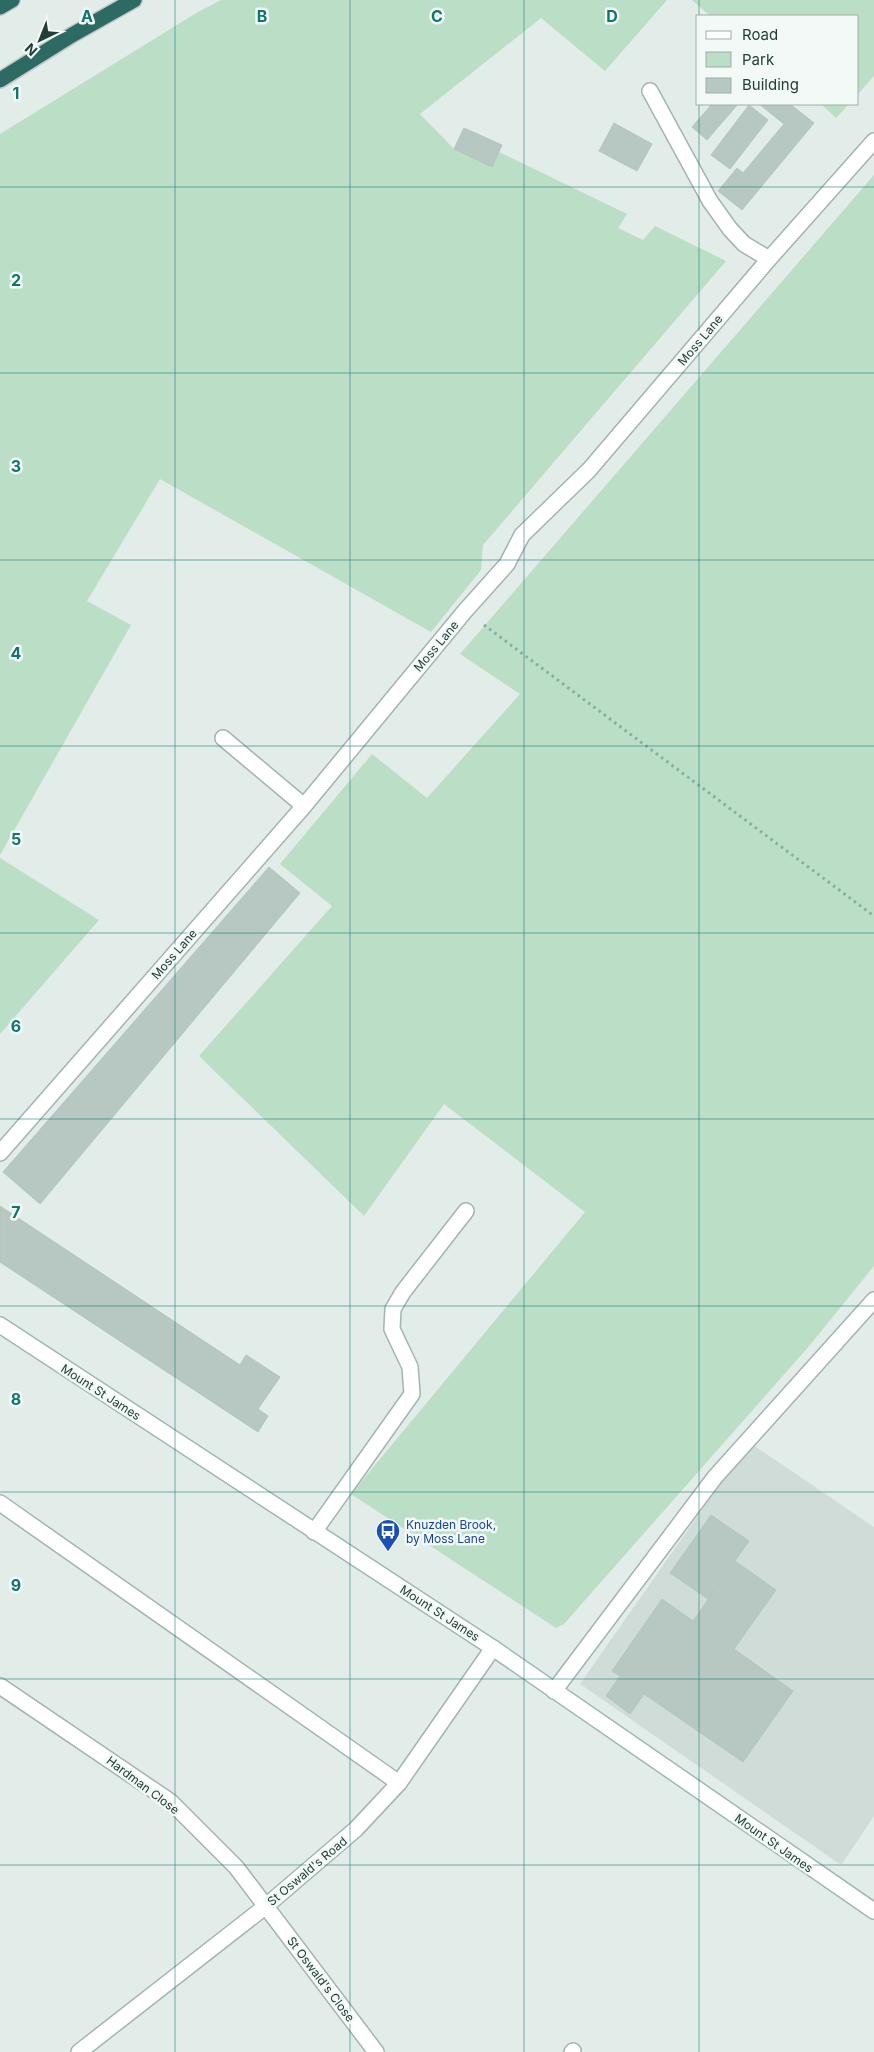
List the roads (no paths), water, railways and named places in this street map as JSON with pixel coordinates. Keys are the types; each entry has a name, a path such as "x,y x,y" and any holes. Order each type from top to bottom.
{"highway":[{"path":"0,7 12,0"},
{"path":"0,80 72,35 134,0"}],"street":[{"path":"650,91 710,202 744,244 769,259"},
{"name":"Moss Lane","path":"0,1153 304,806 465,611 507,564 522,535 589,470 769,259 874,141"},
{"path":"223,738 304,806"},
{"path":"314,1532 412,1394 410,1366 392,1329 394,1309 403,1292 466,1211"},
{"path":"554,1691 715,1477 874,1300"},
{"name":"Mount St James","path":"0,1325 493,1648 874,1911"},
{"path":"0,1503 399,1783"},
{"name":"St Oswald's Road","path":"79,2052 266,1906 356,1829 399,1783 493,1648"},
{"name":"Hardman Close","path":"0,1686 171,1802 236,1867 266,1906"},
{"name":"St Oswald's Close","path":"266,1906 376,2052"}],"place":[{"name":"Knuzden Brook, by Moss Lane","path":"388,1552"}]}
